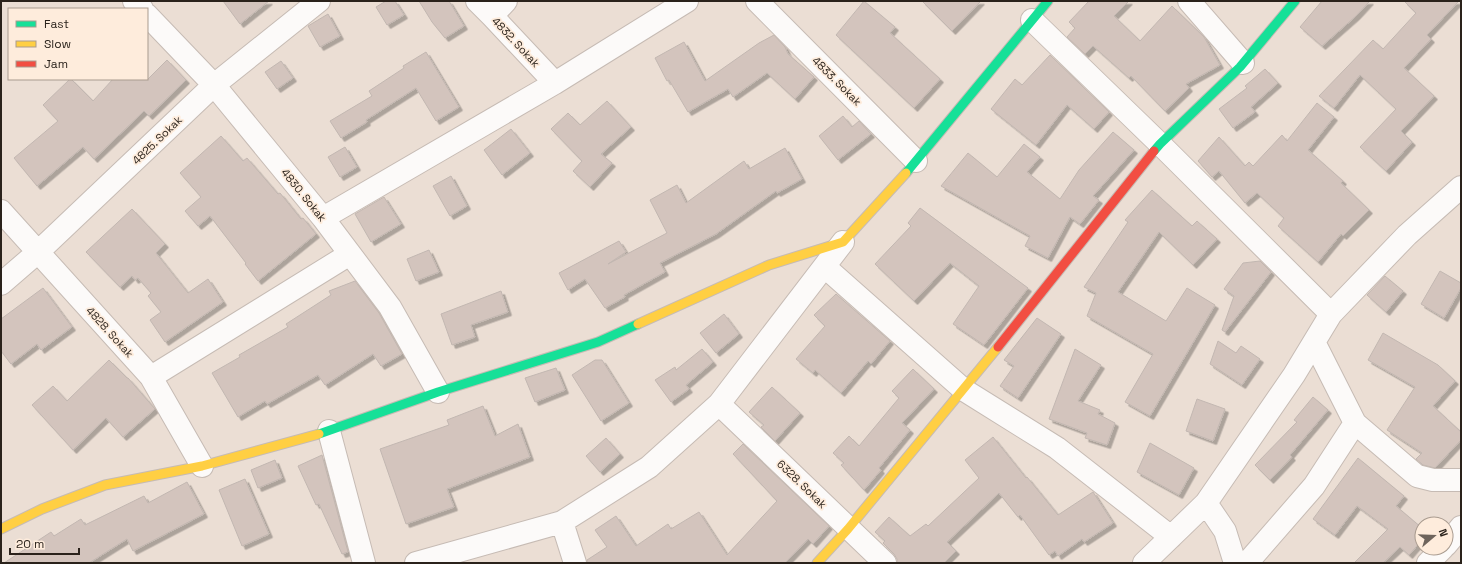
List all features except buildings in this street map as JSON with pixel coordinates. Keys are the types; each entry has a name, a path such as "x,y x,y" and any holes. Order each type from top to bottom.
{"street":[{"name":"4825. Sokak","path":"1,284 38,252 214,85 319,1"},
{"name":"4832. Sokak","path":"477,1 500,8 555,83"},
{"path":"323,218 555,83 687,1"},
{"name":"4833. Sokak","path":"757,1 916,161"},
{"path":"1189,1 1243,63"},
{"path":"817,563 848,529 964,390 1160,144 1243,63 1295,1"},
{"path":"429,561 562,522 649,467 719,404 825,267 842,242 916,161 973,94 1042,6 1160,144 1331,314"},
{"name":"4830. Sokak","path":"148,16 214,85 323,218 390,307 438,392"},
{"path":"1144,563 1206,503 1294,375 1331,314 1407,235 1461,187"},
{"name":"4828. Sokak","path":"1,210 151,377 202,466"},
{"path":"1,529 42,509 105,485 202,466 329,431 438,392 598,342 769,265 842,242"},
{"path":"151,377 350,254"},
{"path":"825,267 964,390 1057,448 1171,537"},
{"path":"1314,342 1355,423 1418,476 1433,480 1461,480"},
{"name":"6328. Sokak","path":"719,404 885,563"},
{"path":"1247,563 1314,486 1355,423"},
{"path":"329,431 364,563"},
{"path":"1206,503 1225,532 1235,563"},
{"path":"562,522 575,563"},
{"path":"1454,535 1461,527"}],"traffic: fast":[{"path":"906,173 1048,1"},
{"path":"1154,151 1240,67 1295,1"},
{"path":"319,434 438,392 598,342 638,324"}],"traffic: slow":[{"path":"638,324 769,265 843,242 906,173"},
{"path":"817,563 848,529 998,347"},
{"path":"1,529 42,509 105,485 202,466 319,434"}],"traffic: jam":[{"path":"998,347 1154,151"}]}
